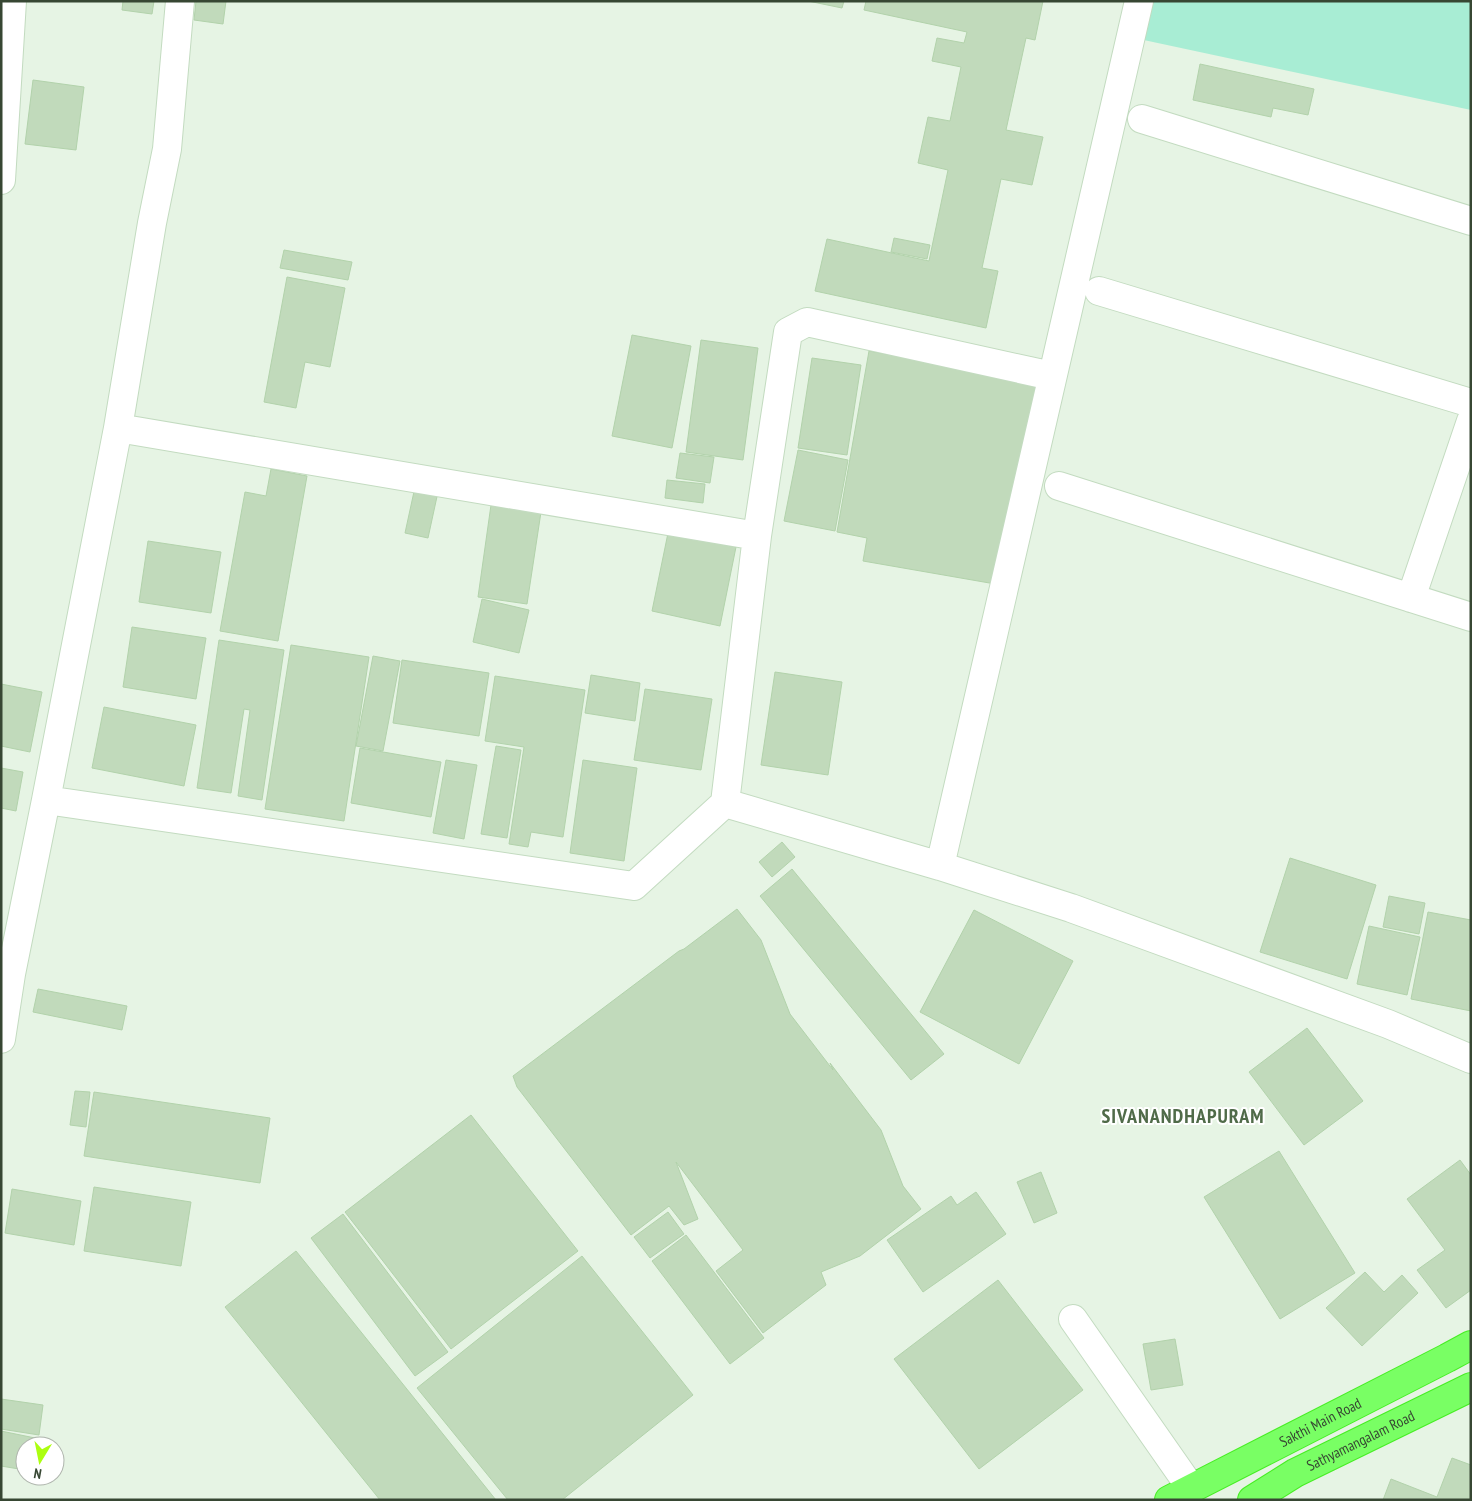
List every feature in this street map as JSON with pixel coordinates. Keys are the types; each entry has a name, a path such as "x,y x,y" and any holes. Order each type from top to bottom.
{"highway":[{"name":"Sakthi Main Road","path":"1180,1494 1471,1345"},
{"name":"Sathyamangalam Road","path":"1252,1500 1295,1473 1471,1387"}],"street":[{"path":"1,180 12,1"},
{"path":"1,1038 11,974 118,428 152,223 167,150 180,1"},
{"path":"940,866 1139,1"},
{"path":"1142,119 1471,221"},
{"path":"1099,291 1471,403"},
{"path":"46,800 634,886 725,803 757,536 788,332 806,322 1052,376"},
{"path":"1411,598 1471,420"},
{"path":"118,428 757,536"},
{"path":"1059,486 1471,617"},
{"path":"725,803 940,866 1080,911 1388,1024 1471,1060"},
{"path":"1073,1319 1180,1494"}],"green space":[{"path":"1148,1 1471,1 1471,110 1139,39"}],"building":[{"path":"123,1 154,1 152,14 122,10"},
{"path":"196,1 226,1 223,24 194,20"},
{"path":"808,1 844,1 842,8"},
{"path":"866,1 1043,1 1035,40 1026,38 1006,130 1043,137 1032,185 1001,179 982,268 998,271 986,328 815,291 827,239 929,261 948,170 918,163 928,117 950,121 961,67 932,61 937,38 964,43 967,32 864,10"},
{"path":"1200,64 1314,89 1308,115 1273,108 1271,117 1193,100"},
{"path":"33,80 84,87 76,150 25,144"},
{"path":"894,238 930,245 927,259 891,252"},
{"path":"284,250 352,262 348,280 280,268"},
{"path":"287,277 345,288 330,367 305,362 296,408 264,402"},
{"path":"632,335 691,346 672,448 612,436"},
{"path":"701,340 758,348 743,460 686,452"},
{"path":"869,351 1037,380 1001,585 863,561 867,538 837,532"},
{"path":"812,358 861,365 847,455 798,448"},
{"path":"798,450 848,460 835,531 784,521"},
{"path":"680,453 714,457 710,483 676,478"},
{"path":"271,469 307,476 278,641 220,631 245,492 266,496"},
{"path":"667,480 705,484 703,503 665,498"},
{"path":"415,487 438,492 428,538 405,533"},
{"path":"491,505 541,512 527,604 478,597"},
{"path":"668,533 736,547 720,626 652,611"},
{"path":"148,541 221,552 211,613 139,602"},
{"path":"482,599 529,610 519,653 473,642"},
{"path":"132,627 206,638 196,699 123,687"},
{"path":"219,640 284,650 262,800 238,796 250,710 244,709 231,793 197,788"},
{"path":"291,645 369,657 344,821 265,809"},
{"path":"373,656 400,661 383,751 356,746"},
{"path":"402,660 489,673 479,736 393,723"},
{"path":"775,672 842,682 828,775 761,765"},
{"path":"591,675 640,683 635,721 585,713"},
{"path":"495,676 585,690 563,837 531,832 528,847 509,844 524,747 485,741"},
{"path":"1,684 42,692 30,752 1,746"},
{"path":"645,689 712,699 701,770 634,760"},
{"path":"104,707 196,725 184,786 92,768"},
{"path":"496,746 521,750 507,838 481,834"},
{"path":"360,748 441,762 431,817 351,803"},
{"path":"446,760 477,765 464,839 433,833"},
{"path":"583,760 637,768 624,861 570,853"},
{"path":"1,768 23,772 16,811 1,808"},
{"path":"782,842 795,857 772,877 759,862"},
{"path":"1290,858 1376,885 1347,979 1260,952"},
{"path":"792,869 944,1054 911,1080 760,896"},
{"path":"1389,896 1425,903 1419,934 1383,927"},
{"path":"737,909 761,940 790,1014 881,1130 903,1186 921,1209 860,1256 821,1272 826,1285 763,1333 716,1271 743,1250 676,1162 698,1219 684,1225 669,1206 631,1235 517,1087 513,1076"},
{"path":"974,910 1073,961 1019,1064 920,1012"},
{"path":"1428,912 1471,920 1471,1011 1411,999"},
{"path":"1369,926 1420,937 1407,995 1357,984"},
{"path":"38,989 127,1006 122,1030 33,1012"},
{"path":"1307,1028 1363,1101 1304,1145 1249,1072"},
{"path":"75,1091 90,1092 86,1127 70,1125"},
{"path":"94,1092 270,1118 260,1183 84,1156"},
{"path":"471,1115 578,1251 451,1349 345,1212"},
{"path":"1279,1151 1355,1273 1280,1319 1204,1197"},
{"path":"1460,1160 1471,1175 1471,1290 1446,1308 1417,1270 1445,1250 1407,1199"},
{"path":"1041,1172 1057,1213 1034,1223 1017,1182"},
{"path":"94,1187 191,1202 181,1266 84,1251"},
{"path":"12,1189 81,1201 74,1245 5,1233"},
{"path":"976,1192 1006,1234 923,1292 887,1240 951,1196 957,1205"},
{"path":"668,1212 684,1234 650,1258 634,1237"},
{"path":"343,1214 448,1352 415,1376 311,1238"},
{"path":"686,1235 764,1338 730,1364 652,1261"},
{"path":"296,1251 496,1500 380,1500 225,1307"},
{"path":"582,1256 693,1395 562,1500 508,1500 417,1388"},
{"path":"1365,1272 1384,1292 1402,1275 1418,1293 1362,1346 1326,1308"},
{"path":"998,1280 1083,1390 979,1469 894,1359"},
{"path":"1175,1339 1183,1385 1151,1390 1143,1344"},
{"path":"1,1399 43,1405 39,1435 1,1429"},
{"path":"1,1431 25,1436 15,1436 15,1468 1,1466"},
{"path":"1452,1458 1471,1465 1471,1500 1383,1500 1391,1479 1437,1497"}],"district":[{"name":"SIVANANDHAPURAM","path":"1183,1116"}]}
